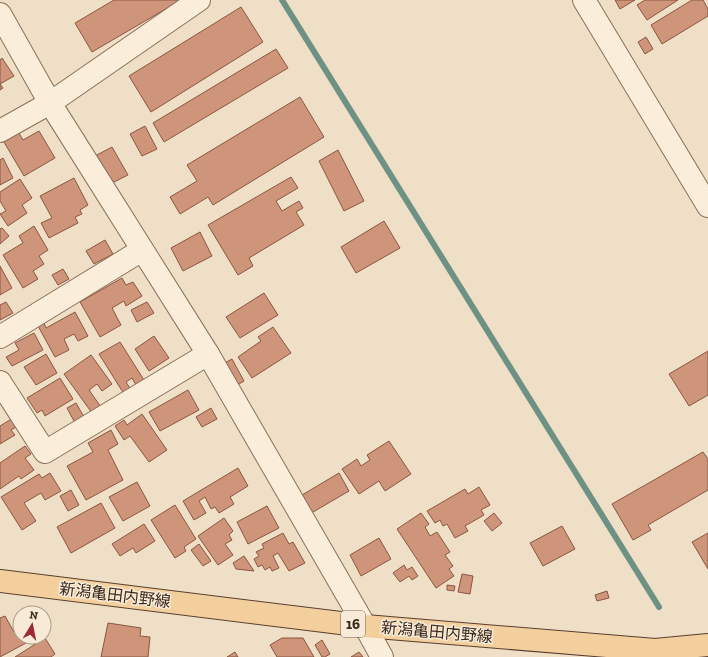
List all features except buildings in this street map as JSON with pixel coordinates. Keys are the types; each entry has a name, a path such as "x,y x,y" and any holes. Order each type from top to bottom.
{"main road":[{"name":"新潟亀田内野線","path":"0,581 366,626 654,654 708,645"}],"street":[{"path":"0,131 50,103 199,0"},
{"path":"584,0 708,206"},
{"path":"0,14 50,103 208,354 366,626 382,657"},
{"path":"0,337 142,250"},
{"path":"0,382 44,452 208,354"}],"waterway":[{"path":"282,0 659,607"}]}
